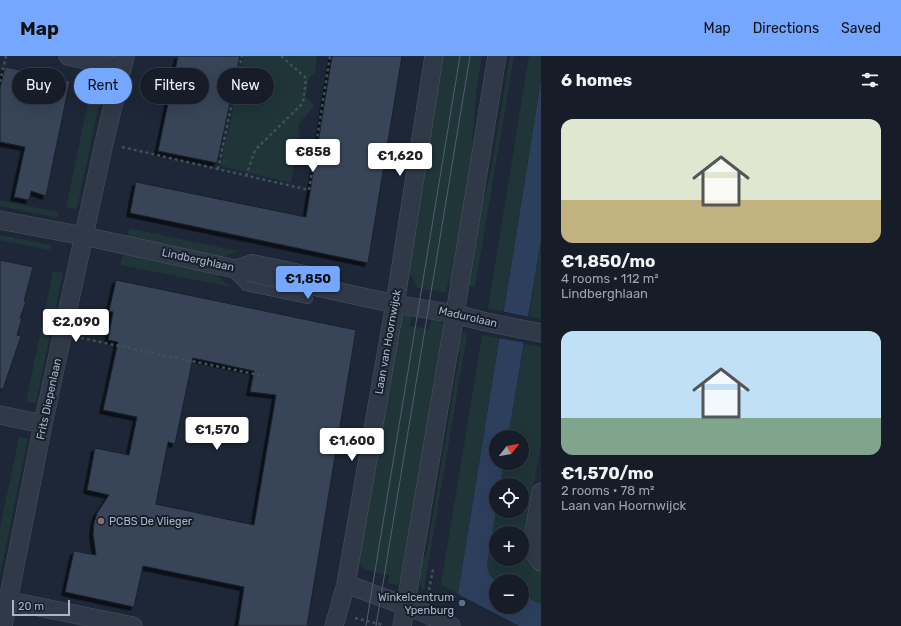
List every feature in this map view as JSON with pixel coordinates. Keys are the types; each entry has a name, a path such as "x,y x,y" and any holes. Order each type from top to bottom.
{"street":[{"path":"68,56 124,62"},
{"name":"Laan van Hoornwijck","path":"336,620 346,584 395,304 434,56"},
{"path":"402,626 497,56"},
{"name":"Frits Diepenlaan","path":"3,626 4,600 104,143 124,62"},
{"name":"Lindberghlaan","path":"0,220 84,236 395,304"},
{"name":"Madurolaan","path":"395,304 455,314 541,333"},
{"path":"0,415 43,424"},
{"path":"541,492 532,544 535,555 541,562"},
{"path":"346,584 426,613 451,626"},
{"path":"4,600 133,626"}],"lane":[{"path":"308,300 246,286 228,267 252,259 313,272"}],"path":[{"path":"0,82 6,56"},
{"path":"218,169 242,56"},
{"path":"246,176 255,150 303,103 306,78 281,56"},
{"path":"104,143 309,190 330,56"},
{"path":"63,334 264,376"},
{"path":"336,620 388,626"}],"green space":[{"path":"244,56 317,56 315,73 309,77 306,97 315,106 299,123 299,139 291,183 220,166 234,104 274,104 274,68 242,68"},
{"path":"440,56 482,56 476,93 468,201 454,284 448,283 446,293 417,288 412,276 403,275"},
{"path":"510,56 514,56 475,287 464,285 471,249 491,170"},
{"path":"529,56 541,56 541,81 503,312 488,307"},
{"path":"88,104 99,104 77,209 66,207"},
{"path":"0,200 58,212 57,218 0,206"},
{"path":"129,228 237,251 218,259 127,239"},
{"path":"0,235 51,245 50,250 0,240"},
{"path":"541,239 541,319 529,316"},
{"path":"123,254 215,274 231,287 120,265"},
{"path":"53,271 63,273 36,403 26,402"},
{"path":"404,314 412,315 410,326 429,329 432,318 439,320 445,326 403,582 396,585 388,583 389,575 366,570 359,561 400,316"},
{"path":"464,332 467,335 424,589 422,590 418,576 418,556 426,557 460,352 453,351 459,336"},
{"path":"484,335 499,338 458,594 441,585 482,336"},
{"path":"524,344 541,347 541,446 529,511 529,478 501,478 503,470 529,470 529,430 509,430"},
{"path":"19,437 28,439 0,575 0,528"},
{"path":"495,518 528,518 526,526 493,526"},
{"path":"489,553 489,566 529,566 529,564 541,572 541,604 529,598 529,574 490,574 487,565"}],"water":[{"path":"541,81 541,239 509,430 489,430 489,470 503,470 501,478 489,478 489,518 495,518 493,526 489,526 489,553 487,565 490,574 489,610 458,594"},
{"path":"529,598 541,604 541,626 519,626 496,614 529,614"}],"pier":[{"path":"501,311 530,317 526,343 497,338"}],"building":[{"path":"178,56 240,56 237,68 217,68 217,104 230,104 217,163 158,151 168,104 209,104 209,68 175,68"},
{"path":"332,56 402,56 368,263 130,213 136,182 306,217"},
{"path":"5,67 12,68 12,104 65,104 46,196 31,191 29,200 14,197 25,147 0,142 0,88"},
{"path":"66,80 70,81 66,100"},
{"path":"0,260 33,267 17,335 21,336 3,389 0,389"},
{"path":"116,280 356,330 307,626 238,626 244,587 143,566 134,607 65,592 74,551 96,555 93,534 94,523 97,513 109,495 87,490 95,448 129,455 137,417 103,410 118,342 108,340 113,312 109,311","holes":["193,358 254,371 250,392 276,395 254,525 156,504 168,442 175,444"]}],"tram line":[{"path":"366,626 460,56"},
{"path":"376,626 470,56"}],"place":[{"name":"PCBS De Vlieger","path":"101,521"},
{"name":"Winkelcentrum Ypenburg","path":"462,603"}]}
